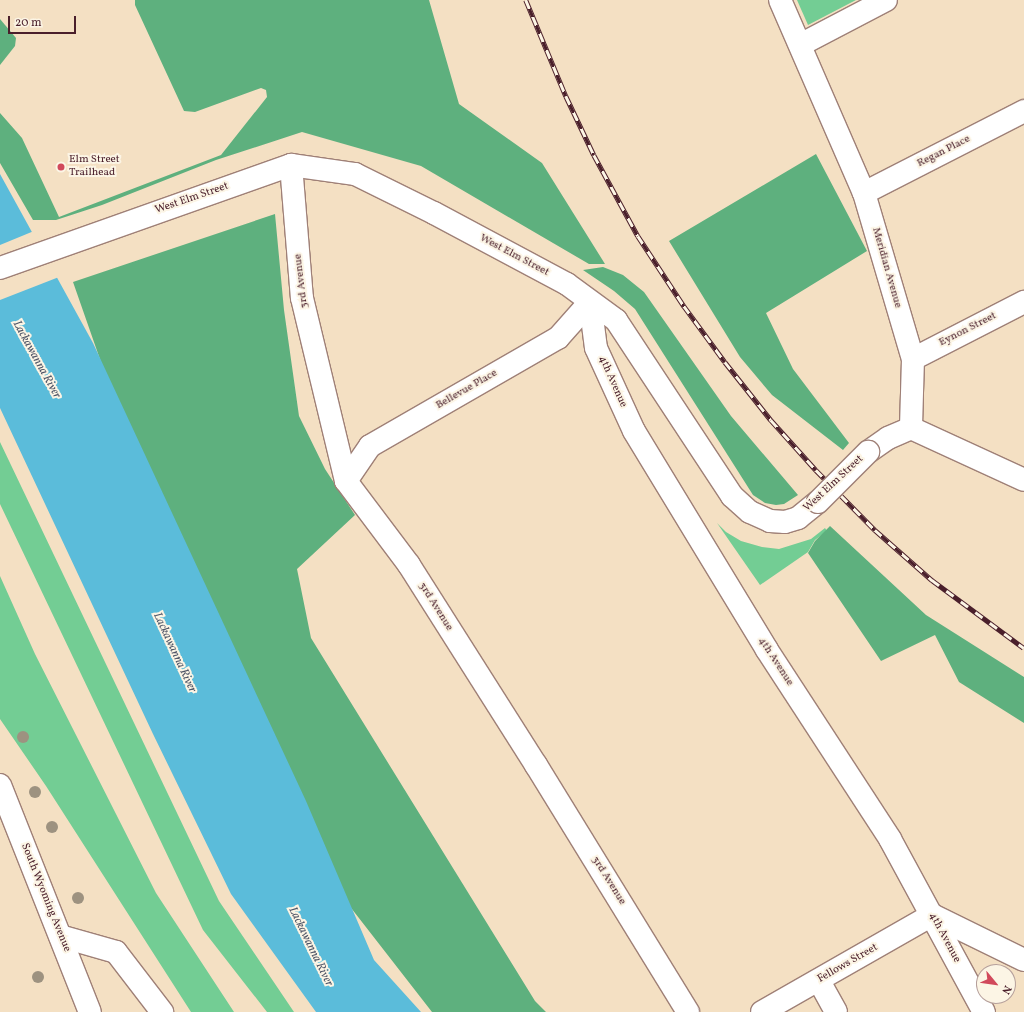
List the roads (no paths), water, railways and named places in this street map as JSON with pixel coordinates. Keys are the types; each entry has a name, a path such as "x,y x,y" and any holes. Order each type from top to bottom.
{"street":[{"name":"Meridian Avenue","path":"780,0 864,193 913,359 911,428"},
{"path":"800,45 886,0"},
{"name":"Regan Place","path":"864,193 1024,111"},
{"name":"West Elm Street","path":"0,268 80,238 291,164 354,174 434,213 567,284 616,320 732,496 750,512 770,521 785,522 798,518 818,502 868,452 888,438 911,428"},
{"name":"3rd Avenue","path":"291,164 302,298 346,481 408,565 548,785 688,1012"},
{"name":"Bellevue Place","path":"346,481 370,446 558,338 590,302"},
{"name":"4th Avenue","path":"590,302 596,348 634,431 767,650 890,839 984,1012"},
{"name":"Eynon Street","path":"913,359 1024,302"},
{"path":"911,428 1024,480"},
{"name":"South Wyoming Avenue","path":"0,785 90,1012"},
{"path":"932,915 1024,960"},
{"name":"Fellows Street","path":"762,1012 819,981 932,915"},
{"path":"60,936 116,952 162,1012"},
{"path":"819,981 836,1012"}],"water":[{"name":"Lackawanna River","path":"0,174 93,343 306,801 374,960 421,1012 316,1012 231,894 153,734 0,408"}],"railway":[{"path":"526,0 566,96 594,155 638,236 684,306 725,362 771,420 816,470 875,530 932,580 1024,648"}],"place":[{"name":"Elm Street Trailhead","path":"61,167"}]}
